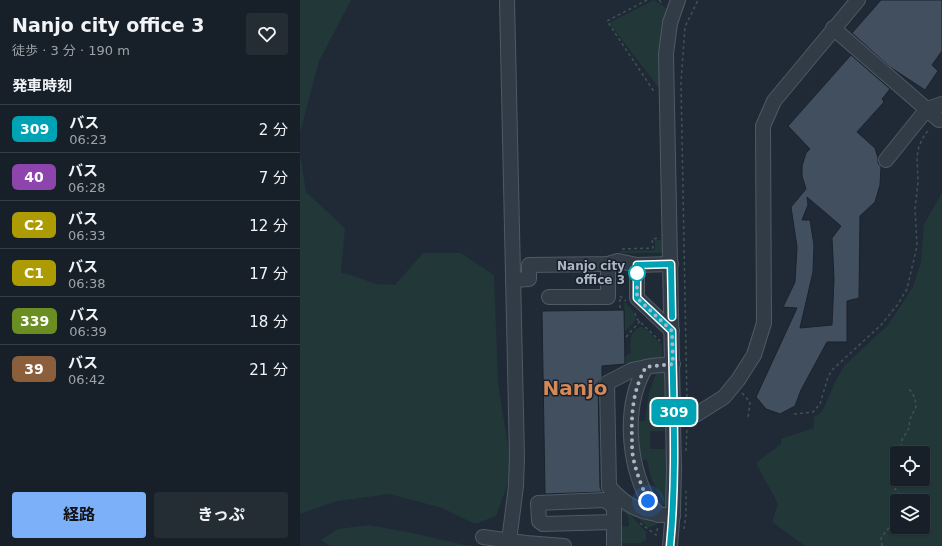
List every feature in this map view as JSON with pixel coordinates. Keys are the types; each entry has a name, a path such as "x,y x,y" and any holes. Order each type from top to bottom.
{"street":[{"path":"507,0 517,458 516,486 509,541"},
{"path":"670,546 673,516 674,469 680,416 673,364 666,54 670,23 678,0"},
{"path":"680,416 697,414 724,397 738,380 754,355 764,323 763,126 774,101 833,28 858,0"},
{"path":"833,28 940,120"},
{"path":"886,160 927,109 942,104"},
{"path":"513,280 529,279 529,265 613,263 637,265 671,264"},
{"path":"549,297 608,296 613,263"},
{"path":"637,265 637,298 672,331"},
{"path":"673,364 632,370 607,383 609,487 629,506 650,514 673,516"},
{"path":"646,367 642,372 634,398 631,416 632,456 648,501 658,515"},
{"path":"614,522 543,524 539,521 538,503 605,500 614,507 614,522 614,546"},
{"path":"483,536 509,541 564,546"}],"path":[{"path":"647,0 607,21 656,95"},
{"path":"659,0 661,2 663,0"},
{"path":"680,416 681,82 685,27 698,0"},
{"path":"794,414 813,412 820,404 828,377 832,370 881,325 898,304 907,289 917,246 915,209 918,182 917,157 919,146 925,134 940,120"},
{"path":"613,263 618,249 653,248 652,239 661,238"},
{"path":"620,309 620,296 630,306"},
{"path":"635,310 636,318 664,345"},
{"path":"626,337 640,321"},
{"path":"901,446 902,440 910,428 910,419 916,407 910,390 906,390"},
{"path":"742,393 750,402 748,418"},
{"path":"893,486 899,494"},
{"path":"656,536 658,515"},
{"path":"882,546 881,538 890,526"}],"green space":[{"path":"300,0 351,0 319,61 300,133"},
{"path":"654,0 669,10 663,29 659,88 609,23"},
{"path":"300,153 306,192 345,228 341,273 376,284 395,285 423,253 461,253 494,275 498,383 512,472 496,516 475,524 442,508 390,494 337,501 300,514"},
{"path":"942,193 942,546 805,546 772,522 778,504 756,463 781,444 781,439 814,428 814,417 822,412 835,382 844,366 888,325 913,287 921,262 924,224"},
{"path":"655,240 664,240 663,250 661,253 620,253 620,251 655,250"},
{"path":"624,301 633,311 636,320 625,331"},
{"path":"641,327 645,328 662,345 662,357 625,364 625,356 631,353 632,334"},
{"path":"650,371 668,371 671,475 669,510 660,509 665,505 651,478 647,460 640,460 638,444 639,421 645,421 649,393 656,374","holes":["650,431 669,431 668,449 650,449"]},
{"path":"620,506 627,511 646,532 646,540 637,543 622,543 621,527 629,526 628,515 626,515 625,512 620,512"},
{"path":"632,512 657,520 657,524 647,527"},
{"path":"369,525 465,545 480,546 330,546 321,540 338,529"}],"building":[{"path":"881,0 942,0 942,51 932,65 938,71 925,90 890,67 852,33"},
{"path":"851,55 890,89 882,99 884,102 857,132 875,148 878,163 881,167 880,185 875,202 860,216 859,298 847,301 847,342 827,342 801,390 795,406 780,414 766,409 756,397 797,308 783,307 795,282 797,247 791,207 806,189 802,176 802,166 806,153 810,149 788,126","holes":["807,197 841,226 832,238 834,279 832,325 800,328 813,272 814,245 810,220 802,220 808,205"]},
{"path":"624,310 625,364 602,366 602,377 598,383 600,487 602,492 545,494 542,311"}],"bus line":[{"name":"309","path":"670,546 674,469 672,331 637,298 637,265 671,264 672,317"}],"place":[{"name":"Nanjo city office 3","path":"637,273"}],"district":[{"name":"Nanjo","path":"575,388"}],"route":[{"path":"637,273 637,298 672,331 673,364 646,367 642,372 634,398 631,416 632,456 648,501"}]}
